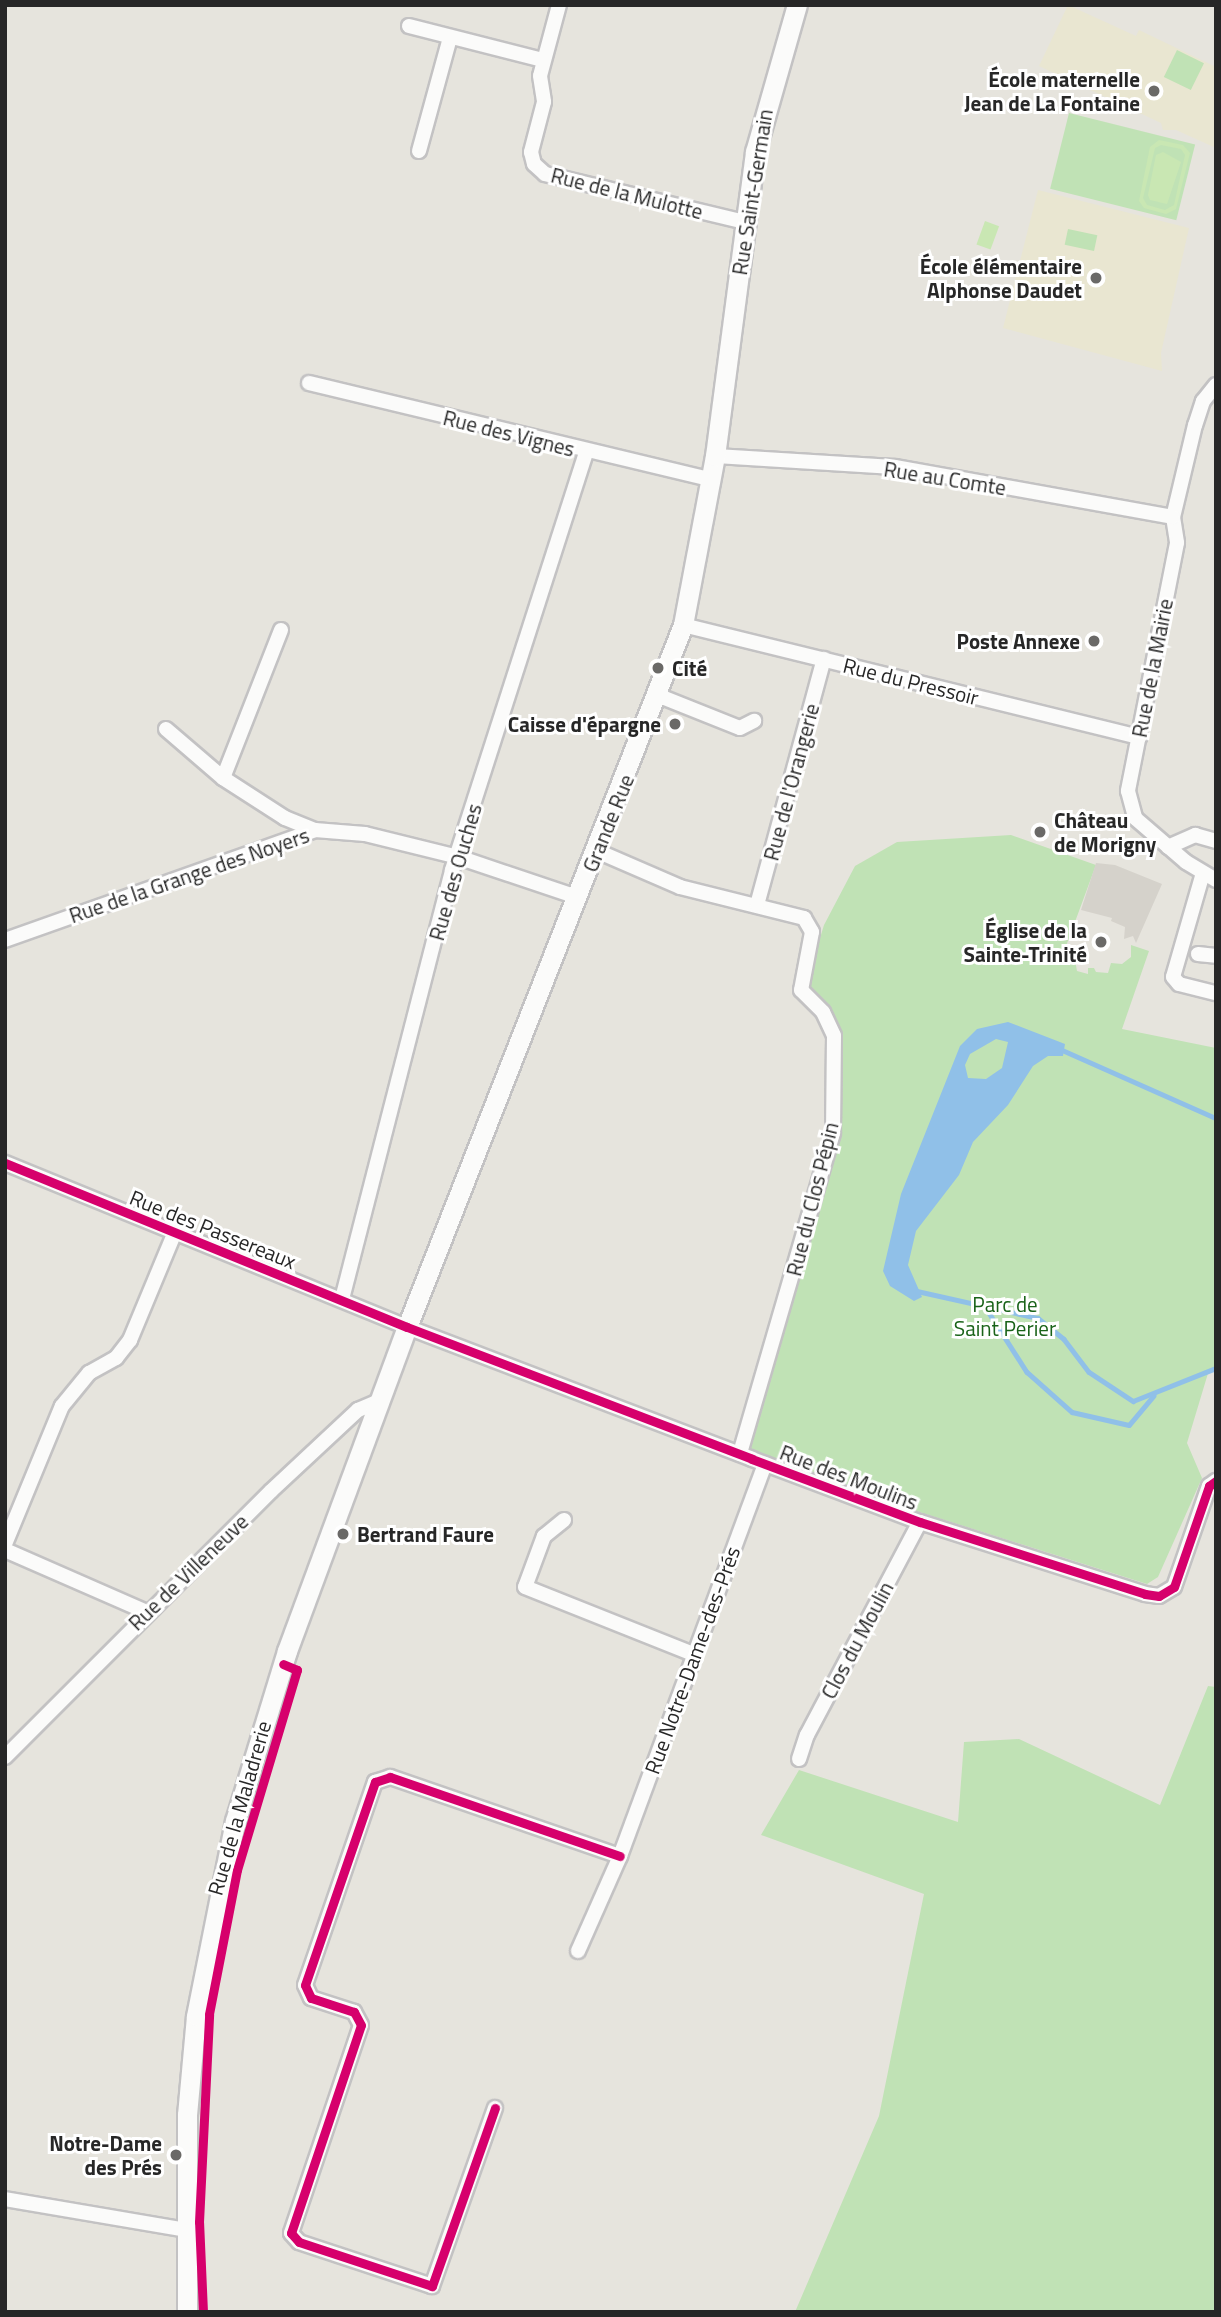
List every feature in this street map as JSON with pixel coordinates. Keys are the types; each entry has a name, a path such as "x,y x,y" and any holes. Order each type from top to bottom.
{"main road":[{"name":"Rue Saint-Germain","path":"735,298 762,116 797,5"},
{"name":"Grande Rue","path":"407,1327 597,851 683,625 715,456 735,298"},
{"name":"Rue de la Maladrerie","path":"187,2312 187,2115 196,2016 235,1821 287,1651 407,1327"}],"street":[{"name":"Rue de la Mulotte","path":"559,5 542,60 544,102 531,152 534,164 545,174 745,222"},
{"path":"409,26 542,60"},
{"path":"419,151 450,38"},
{"name":"Rue des Vignes","path":"309,383 586,452 710,479"},
{"name":"Rue de la Mairie","path":"1168,847 1135,818 1128,791 1177,543 1173,517 1195,425 1203,401 1216,385"},
{"name":"Rue des Ouches","path":"342,1299 458,857 586,452"},
{"name":"Rue au Comte","path":"715,456 895,467 1173,517"},
{"name":"Rue du Pressoir","path":"683,625 1139,737"},
{"path":"223,778 281,630"},
{"name":"Rue de l'Orangerie","path":"757,905 824,659"},
{"path":"657,695 740,728 754,721"},
{"path":"166,729 223,778 285,818 315,830"},
{"name":"Rue de la Grange des Noyers","path":"5,940 315,830 365,834 458,857 578,897"},
{"path":"1216,841 1195,835 1168,847 1209,877 1174,977 1179,984 1216,993"},
{"name":"Rue du Clos Pépin","path":"597,851 680,887 804,918 810,925 801,990 831,1023 833,1119 799,1258 740,1454"},
{"path":"1198,954 1216,956"},
{"name":"Rue des Passereaux","path":"5,1163 407,1327"},
{"path":"5,1544 62,1406 89,1373 116,1358 130,1340 175,1232"},
{"name":"Rue des Moulins","path":"407,1327 920,1522 1159,1596 1174,1587 1209,1486 1216,1481"},
{"name":"Rue de Villeneuve","path":"5,1756 147,1612 358,1409 381,1400"},
{"name":"Rue Notre-Dame-des-Prés","path":"579,1951 620,1856 692,1654 765,1464"},
{"path":"564,1520 544,1536 525,1587 692,1654"},
{"name":"Clos du Moulin","path":"799,1759 807,1735 920,1522"},
{"path":"5,1550 147,1612"},
{"path":"495,2108 432,2286 299,2242 291,2233 361,2025 355,2012 312,1998 305,1985 375,1782 390,1777 620,1856"},
{"path":"5,2199 186,2230"}],"shaded area":[{"name":"École maternelle Jean de La Fontaine","path":"1068,5 1136,36 1139,30 1216,67 1216,148 1176,130 1163,130 1161,123 1039,66"},
{"name":"École élémentaire Alphonse Daudet","path":"1038,190 1189,228 1161,353 1162,371 1003,328"},
{"path":"1096,863 1115,865 1162,884 1136,943 1133,936 1124,939 1125,927 1111,921 1112,918 1081,910"}],"green space":[{"path":"1177,50 1204,63 1191,90 1164,77"},
{"path":"1069,113 1195,144 1176,220 1050,189"},
{"path":"1159,140 1183,145 1190,153 1176,209 1166,214 1144,208 1139,201 1150,147","holes":["1161,145 1181,149 1185,155 1174,205 1165,210 1147,205 1143,198 1155,148"]},
{"path":"1163,152 1181,162 1167,204 1150,200 1148,195 1156,155"},
{"path":"985,221 999,226 991,250 976,244"},
{"path":"1068,229 1097,235 1094,251 1065,245"},
{"name":"Parc de Saint Perier","path":"1011,835 1096,865 1062,957 1075,960 1077,971 1088,974 1088,968 1094,968 1096,972 1108,973 1111,963 1122,964 1131,957 1131,945 1149,951 1122,1029 1216,1048 1216,1368 1209,1370 1187,1443 1202,1478 1158,1577 1147,1584 875,1498 750,1450 837,1133 841,1087 837,1024 806,984 824,925 855,866 897,842"},
{"path":"1208,1686 1216,1687 1216,2312 795,2312 879,2116 924,1894 761,1835 799,1770 958,1822 964,1742 1019,1739 1160,1805"}],"water":[{"path":"1008,1022 1065,1044 1063,1056 1048,1056 1033,1066 1008,1105 973,1142 959,1175 916,1231 908,1265 922,1297 914,1301 890,1286 883,1271 901,1194 960,1046 977,1029","holes":["996,1039 1008,1042 1002,1068 986,1079 968,1078 965,1065 970,1054"]}],"waterway":[{"path":"1060,1049 1216,1118"},
{"path":"917,1291 1038,1318 1064,1339 1089,1372 1133,1401 1216,1368"},
{"path":"986,1308 1027,1372 1072,1412 1129,1425 1153,1396"}],"cycle path":[{"path":"5,1163 407,1327 752,1459 920,1522 1145,1594 1159,1596 1174,1587 1209,1486 1216,1481"},
{"path":"203,2312 199,2222 209,2014 237,1870 297,1670 283,1664"},
{"path":"495,2108 432,2286 299,2242 291,2233 361,2025 354,2012 311,1998 305,1985 375,1782 390,1777 620,1856"}],"place":[{"name":"École maternelle Jean de La Fontaine","path":"1154,91"},
{"name":"École élémentaire Alphonse Daudet","path":"1096,278"},
{"name":"Poste Annexe","path":"1094,641"},
{"name":"Cité","path":"658,668"},
{"name":"Caisse d'épargne","path":"675,724"},
{"name":"Château de Morigny","path":"1040,832"},
{"name":"Église de la Sainte-Trinité","path":"1101,942"},
{"name":"Bertrand Faure","path":"343,1534"},
{"name":"Notre-Dame des Prés","path":"176,2155"}]}
